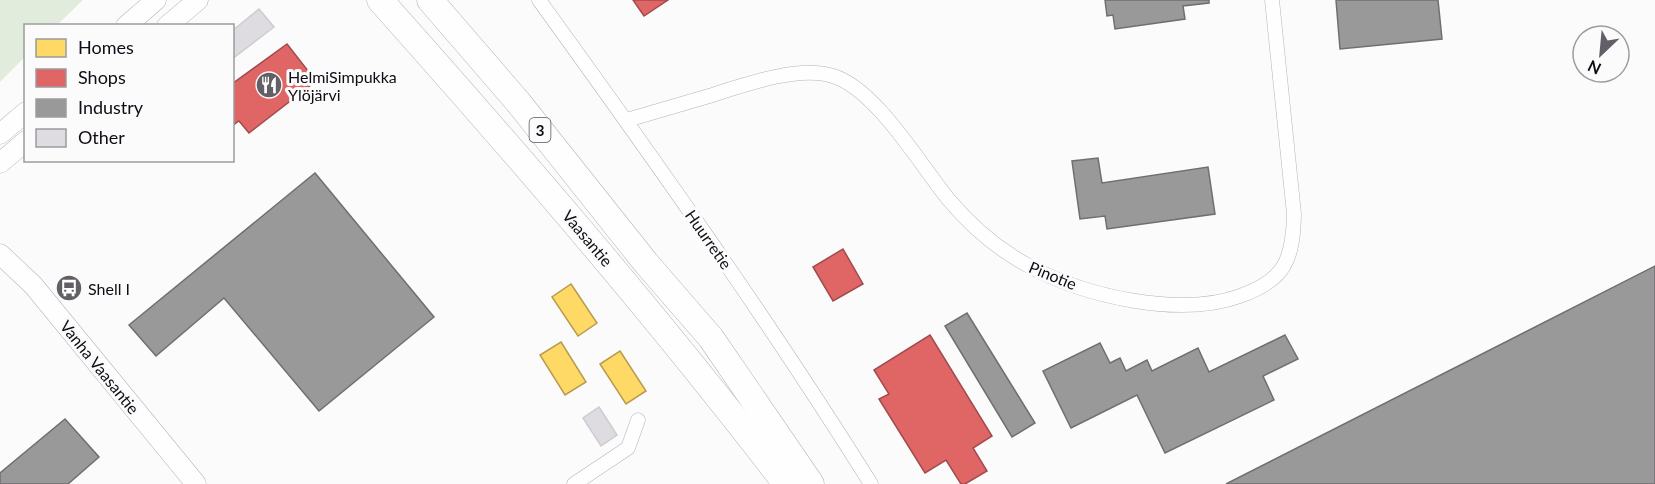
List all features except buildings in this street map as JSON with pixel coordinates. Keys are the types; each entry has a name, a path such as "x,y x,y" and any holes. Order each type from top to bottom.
{"highway":[{"name":"Vaasantie","path":"380,0 608,262 715,391 786,484"},
{"name":"Vaasantie","path":"430,0 518,102 646,263 711,338 811,484"}],"main road":[{"path":"128,24 156,0"},
{"path":"169,24 198,0"},
{"path":"0,134 24,114"},
{"path":"0,163 24,143"},
{"name":"Vanha Vaasantie","path":"0,254 33,285 196,484"}],"street":[{"name":"Huurretie","path":"539,0 627,120 738,280 816,396 871,484"},
{"name":"Pinotie","path":"627,120 763,79 803,73 833,75 855,87 883,115 950,201 974,227 1028,266 1056,279 1130,300 1165,305 1230,299 1257,290 1283,270 1293,242 1294,214 1272,0"},
{"path":"574,484 628,448 638,420"}],"green space":[{"path":"0,0 83,0 58,24 24,24 24,58 0,82"}],"place":[{"name":"HelmiSimpukka Ylöjärvi","path":"269,85"},
{"name":"Shell I","path":"69,288"}]}
